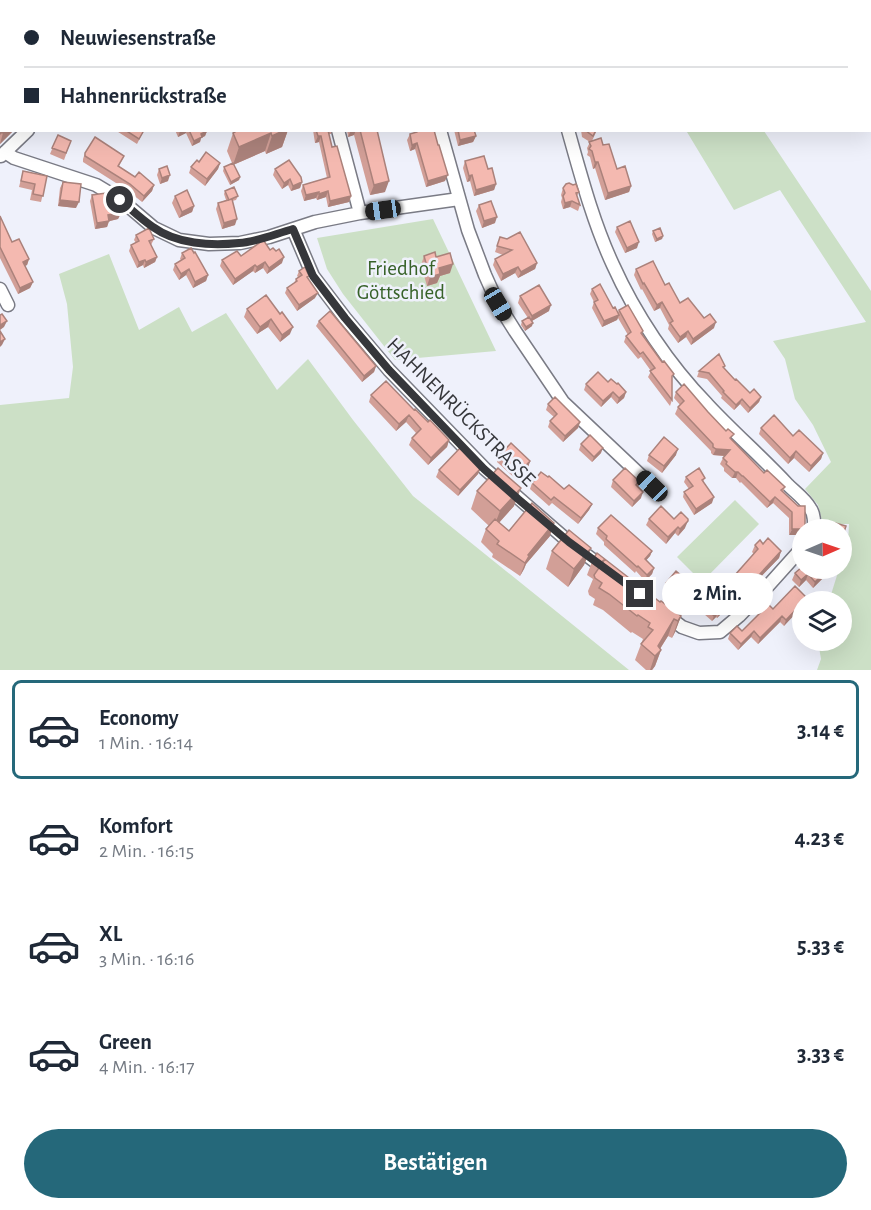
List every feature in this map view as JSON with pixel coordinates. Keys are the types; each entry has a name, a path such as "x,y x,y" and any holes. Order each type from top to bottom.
{"street":[{"path":"26,132 3,154 96,185 120,200 154,228 179,240 209,244 240,243 269,237 315,222 360,213 459,200"},
{"path":"339,132 360,213"},
{"path":"441,132 459,200 484,275 514,331 563,402 652,486"},
{"path":"569,132 594,216 607,250 644,321 674,367 707,405 811,508 814,519"},
{"name":"HAHNENRÜCKSTRASSE","path":"293,229 313,276 389,370 484,469 569,542 613,575"},
{"path":"0,289 8,305"},
{"path":"655,606 682,627 699,633 720,632 739,616 792,559"}],"green space":[{"path":"687,132 765,132 871,291 871,670 817,670 821,659 820,651 852,651 852,591 832,591 836,579 852,579 852,519 822,519 818,505 805,489 831,462 813,425 795,399 785,359 773,341 866,322 780,190 734,210"},
{"name":"Friedhof Göttschied","path":"433,219 496,351 395,360 343,294 327,269 317,238"},
{"path":"109,254 139,330 179,307 192,332 226,313 277,390 308,359 413,496 629,670 0,670 0,405 69,398 73,367 67,304 59,274"},
{"path":"735,500 759,524 702,582 677,557"}],"building":[{"path":"128,132 143,132 139,139"},
{"path":"190,132 205,132 201,134 202,137 194,141"},
{"path":"281,132 272,136 271,133 239,147 233,133"},
{"path":"317,132 328,132 332,147 337,146 351,196 330,201 328,191 306,195 303,185 330,177 321,136 318,136"},
{"path":"361,132 377,132 389,181 374,185"},
{"path":"435,132 448,175 428,181 417,143 412,145 410,134"},
{"path":"458,132 475,132 476,136 460,140"},
{"path":"58,135 71,141 66,153 52,148"},
{"path":"95,137 124,156 118,166 135,177 139,172 154,185 144,196 130,184 85,156"},
{"path":"601,138 603,145 609,144 617,169 625,166 631,186 608,193 598,162 595,162 592,151 589,149 591,146 589,142"},
{"path":"206,152 220,163 207,179 191,167 197,160 199,162"},
{"path":"484,156 488,169 492,168 496,184 476,190 465,161"},
{"path":"289,160 302,182 293,186 290,179 284,183 275,169"},
{"path":"233,163 240,177 231,182 224,167"},
{"path":"167,166 170,175 162,178 159,169"},
{"path":"23,171 47,176 43,196 33,194 35,184 21,181"},
{"path":"63,182 81,184 79,202 60,200"},
{"path":"569,183 576,184 580,205 572,201 565,203 563,188"},
{"path":"234,187 238,196 229,200 225,191"},
{"path":"187,190 194,206 182,212 175,196"},
{"path":"106,193 108,201 119,201 121,213 108,215 109,221 97,223 92,195"},
{"path":"232,199 237,219 224,223 218,203"},
{"path":"491,201 497,217 484,221 479,205"},
{"path":"0,216 12,242 19,239 29,259 23,262 33,282 20,288 0,247"},
{"path":"630,221 639,242 627,248 617,227"},
{"path":"149,228 154,239 149,241 157,257 146,262 145,260 139,262 131,245 139,241 136,235"},
{"path":"660,228 663,236 657,239 653,231"},
{"path":"520,232 537,263 521,272 518,267 503,274 495,259 512,250 497,246 500,237 507,239"},
{"path":"262,241 270,250 279,249 284,257 269,268 265,262 257,267 255,265 235,279 222,260 237,251 241,256"},
{"path":"191,248 208,275 195,282 189,269 181,274 175,264 185,258 182,253"},
{"path":"435,252 436,257 450,253 453,264 439,268 440,274 430,277 424,256"},
{"path":"653,261 665,285 669,283 680,303 688,298 704,318 710,314 716,322 693,339 688,331 680,337 670,323 673,321 662,302 657,305 636,269"},
{"path":"305,267 309,276 307,277 318,293 299,305 287,288 297,281 296,279 302,275 299,271"},
{"path":"600,284 619,315 604,321 594,302 598,300 592,289"},
{"path":"539,285 551,305 532,316 520,296"},
{"path":"266,295 293,327 282,335 271,319 260,327 247,309"},
{"path":"628,305 643,331 641,333 662,362 664,361 674,374 672,376 672,400 650,371 655,368 643,352 640,354 626,336 631,332 619,310"},
{"path":"330,311 376,366 364,376 319,321"},
{"path":"2,314 7,321 0,325 0,315"},
{"path":"529,317 533,323 526,327 522,321"},
{"path":"0,331 5,339 0,342"},
{"path":"719,354 725,366 723,367 735,380 750,393 754,389 761,397 750,408 742,399 736,405 709,373 699,371"},
{"path":"598,372 608,382 611,379 618,383 626,392 619,398 613,392 603,401 586,384"},
{"path":"386,381 414,410 428,422 430,420 449,440 431,458 412,438 421,429 409,415 399,424 371,395"},
{"path":"684,384 726,431 728,429 734,434 730,438 764,473 767,470 785,487 781,490 798,506 805,506 805,519 792,519 792,512 775,497 770,502 743,476 726,464 723,458 730,450 713,447 713,444 678,407 684,401 676,392"},
{"path":"555,397 580,422 565,436 550,421 557,414 548,404"},
{"path":"774,415 793,436 799,430 823,453 811,466 796,451 790,458 761,428"},
{"path":"590,435 603,448 594,457 581,444"},
{"path":"664,437 678,449 664,466 649,455"},
{"path":"511,443 530,461 519,473 500,455"},
{"path":"461,447 481,468 460,490 439,470"},
{"path":"498,468 521,488 500,511 477,491"},
{"path":"625,468 639,481 636,485 643,492 634,501 613,480"},
{"path":"699,468 705,478 702,480 714,497 696,509 684,492 693,486 686,477"},
{"path":"541,472 564,489 569,485 592,504 581,518 554,497 551,500 532,483"},
{"path":"532,503 554,523 528,555 525,563 497,544 499,541 486,529 495,519 509,531"},
{"path":"661,506 674,519 681,512 688,519 680,529 678,527 668,537 649,519"},
{"path":"611,515 652,551 645,559 654,568 647,575 606,539 607,536 598,528"},
{"path":"569,530 591,548 574,569 552,551"},
{"path":"768,538 781,551 748,587 735,575 758,549 755,545 760,540 763,544"},
{"path":"597,553 605,559 600,563 593,559"},
{"path":"605,559 681,616 678,621 674,619 658,646 661,650 655,656 641,644 653,630 648,627 650,623 599,588 602,583 594,575"},
{"path":"676,571 689,582 678,594 666,583"},
{"path":"795,586 800,591 792,591 792,614 786,620 782,616 760,638 754,631 741,644 730,633 737,626 742,631 762,611 757,606 764,600 773,609"},
{"path":"716,588 730,602 714,616 706,608 710,604 706,599"}],"route":[{"path":"120,200 154,228 179,240 209,244 240,243 293,229 313,276 389,370 484,469 569,542 640,594"}]}
